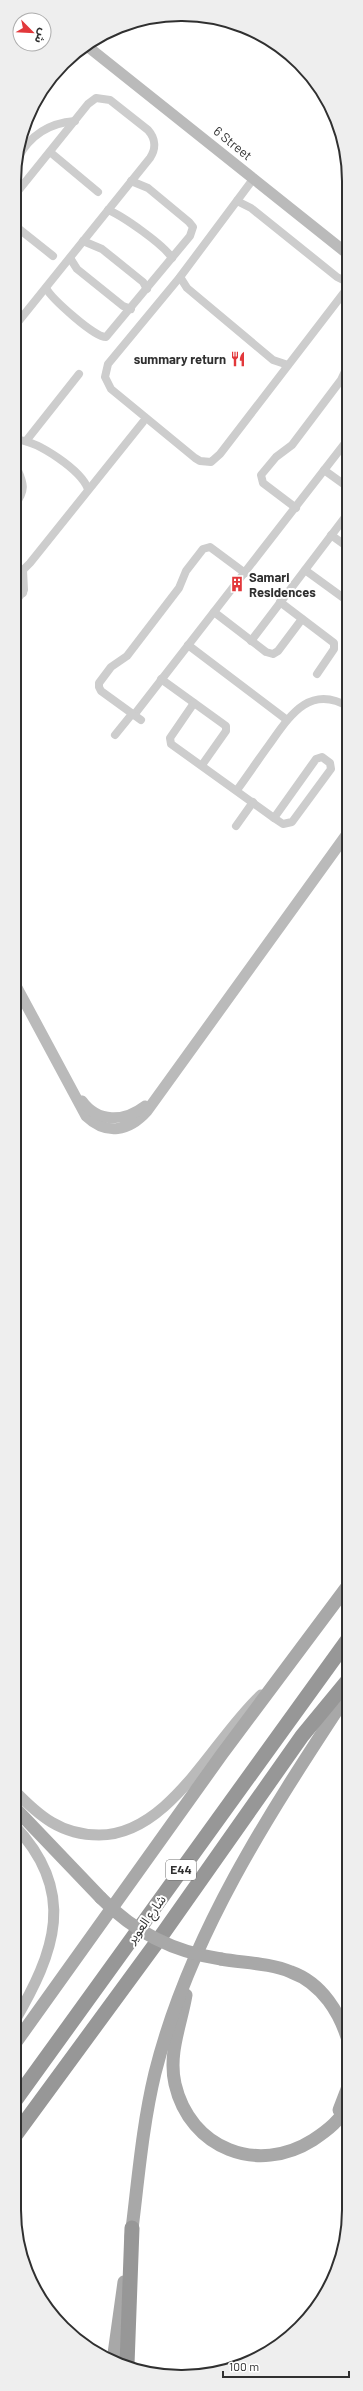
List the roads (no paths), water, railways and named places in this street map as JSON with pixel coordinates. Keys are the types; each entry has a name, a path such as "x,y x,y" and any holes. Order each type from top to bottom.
{"highway":[{"name":"شارع العوير","path":"21,2092 342,1648"},
{"name":"شارع العوير","path":"21,2127 157,1942 302,1736 342,1687"},
{"path":"127,2360 132,2228"}],"main road":[{"path":"21,2035 272,1686 342,1593"},
{"path":"114,2355 132,2228 141,2147 150,2097 171,2020 192,1965 236,1874 277,1802 342,1703"},
{"path":"21,1814 101,1898 126,1921 156,1940 181,1950 221,1960 281,1969 291,1972 309,1982 324,1995 338,2014 342,2025"},
{"path":"192,1965 182,2019 175,2040 172,2064 178,2094 192,2121 214,2142 232,2151 252,2156 283,2154 314,2139 336,2122 342,2113"},
{"path":"314,2139 337,2113 342,2101"}],"street":[{"name":"6 Street","path":"91,49 342,249"},
{"path":"21,187 76,121 91,100 101,97 110,100 148,130 154,140 153,152 21,318"},
{"path":"24,149 31,139 40,131 63,122 76,121"},
{"path":"50,152 98,192"},
{"path":"254,178 180,277 108,364 105,377 107,384 116,394 195,458 200,461 211,462 220,454 342,295"},
{"path":"46,288 55,300 102,337 111,333 192,233 192,224 148,188 131,181"},
{"path":"237,201 251,208 342,280"},
{"path":"108,210 123,217 165,250 172,258"},
{"path":"21,231 52,256"},
{"path":"83,241 102,249 143,282 147,289"},
{"path":"70,258 81,272 122,306 131,309"},
{"path":"180,277 187,288 273,360 288,365"},
{"path":"21,444 79,374"},
{"path":"296,508 262,483 261,476 276,457 292,445 342,378"},
{"path":"21,568 30,564 142,422"},
{"path":"21,438 23,441 39,446 78,474 88,489"},
{"path":"115,735 133,715 188,646 342,447"},
{"path":"324,470 342,483"},
{"path":"21,480 24,488 21,496"},
{"path":"251,641 342,521"},
{"path":"331,535 342,543"},
{"path":"141,720 101,691 99,683 114,664 130,653 179,588 186,571 203,549 210,547 245,573"},
{"path":"305,570 342,597"},
{"path":"21,576 25,583 21,595"},
{"path":"280,602 335,645 334,649 317,674"},
{"path":"214,612 269,654 276,653 302,619"},
{"path":"188,646 287,720"},
{"path":"161,680 223,723 226,728 202,766"},
{"path":"237,790 296,709 308,702 325,699 342,704"},
{"path":"194,703 170,738 170,742 202,766 237,790 274,818 283,824 290,824 331,769 330,763 322,757 317,758 274,818"},
{"path":"236,826 253,802"},
{"path":"21,995 86,1116 101,1127 111,1129 125,1127 138,1120 342,841"},
{"path":"21,1797 31,1808 55,1826 83,1834 112,1834 141,1825 166,1806 237,1720 272,1686"},
{"path":"21,1833 27,1839 42,1865 51,1894 54,1924 52,1938 44,1966 32,1993 21,2011"}],"place":[{"name":"summary return","path":"238,359"},
{"name":"Samari Residences","path":"237,584"}]}
